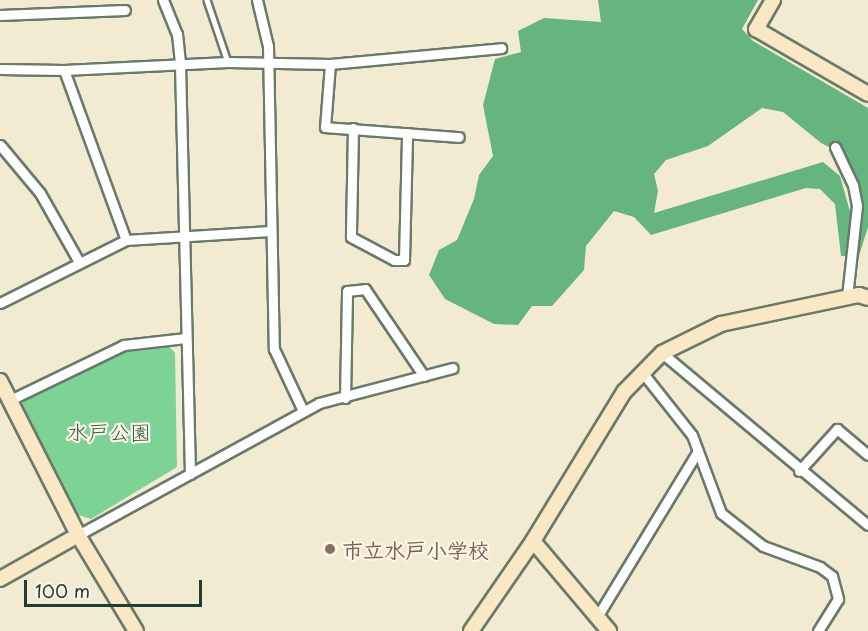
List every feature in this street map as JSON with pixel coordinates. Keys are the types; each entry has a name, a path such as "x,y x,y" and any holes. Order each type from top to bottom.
{"street":[{"path":"83,0 88,11"},
{"path":"163,0 177,34 180,64 190,474"},
{"path":"257,0 268,46 274,349 303,411"},
{"path":"773,0 756,29 868,94"},
{"path":"0,15 125,10"},
{"path":"0,69 64,70 228,62 330,64 501,48"},
{"path":"330,64 325,127 459,136"},
{"path":"64,70 126,240"},
{"path":"353,128 351,237 394,260 404,260 407,133"},
{"path":"0,145 40,193 79,262"},
{"path":"835,147 853,185 857,206 847,297"},
{"path":"0,303 126,240 184,234 270,231"},
{"path":"345,398 347,291 365,289 424,376"},
{"path":"471,631 533,541 624,392 662,353 722,324 847,297 868,298"},
{"path":"10,400 124,345 186,338"},
{"path":"662,353 799,471 868,525"},
{"path":"0,579 303,411 452,368"},
{"path":"642,372 692,435 721,513 763,546 820,567 832,576 838,599 818,631"},
{"path":"0,381 78,535 136,631"},
{"path":"799,471 837,429 868,455"},
{"path":"597,617 698,451"},
{"path":"533,541 609,631"}],"lane":[{"path":"207,0 228,62"}],"green space":[{"path":"598,0 758,0 742,29 753,41 868,108 868,227 857,262 863,216 856,179 843,154 821,143 783,112 762,108 708,146 666,160 654,174 658,191 654,213 823,162 840,176 851,215 847,256 841,256 835,204 820,189 806,188 651,235 634,217 614,211 586,246 584,270 552,306 532,306 518,325 494,324 445,299 429,275 439,250 457,240 474,199 479,175 493,156 483,105 495,59 521,52 518,31 544,18 601,22"},
{"name":"水戸公園","path":"168,345 175,353 177,467 91,519 75,514 22,405 26,397 124,349"}],"place":[{"name":"市立水戸小学校","path":"330,549"}]}
